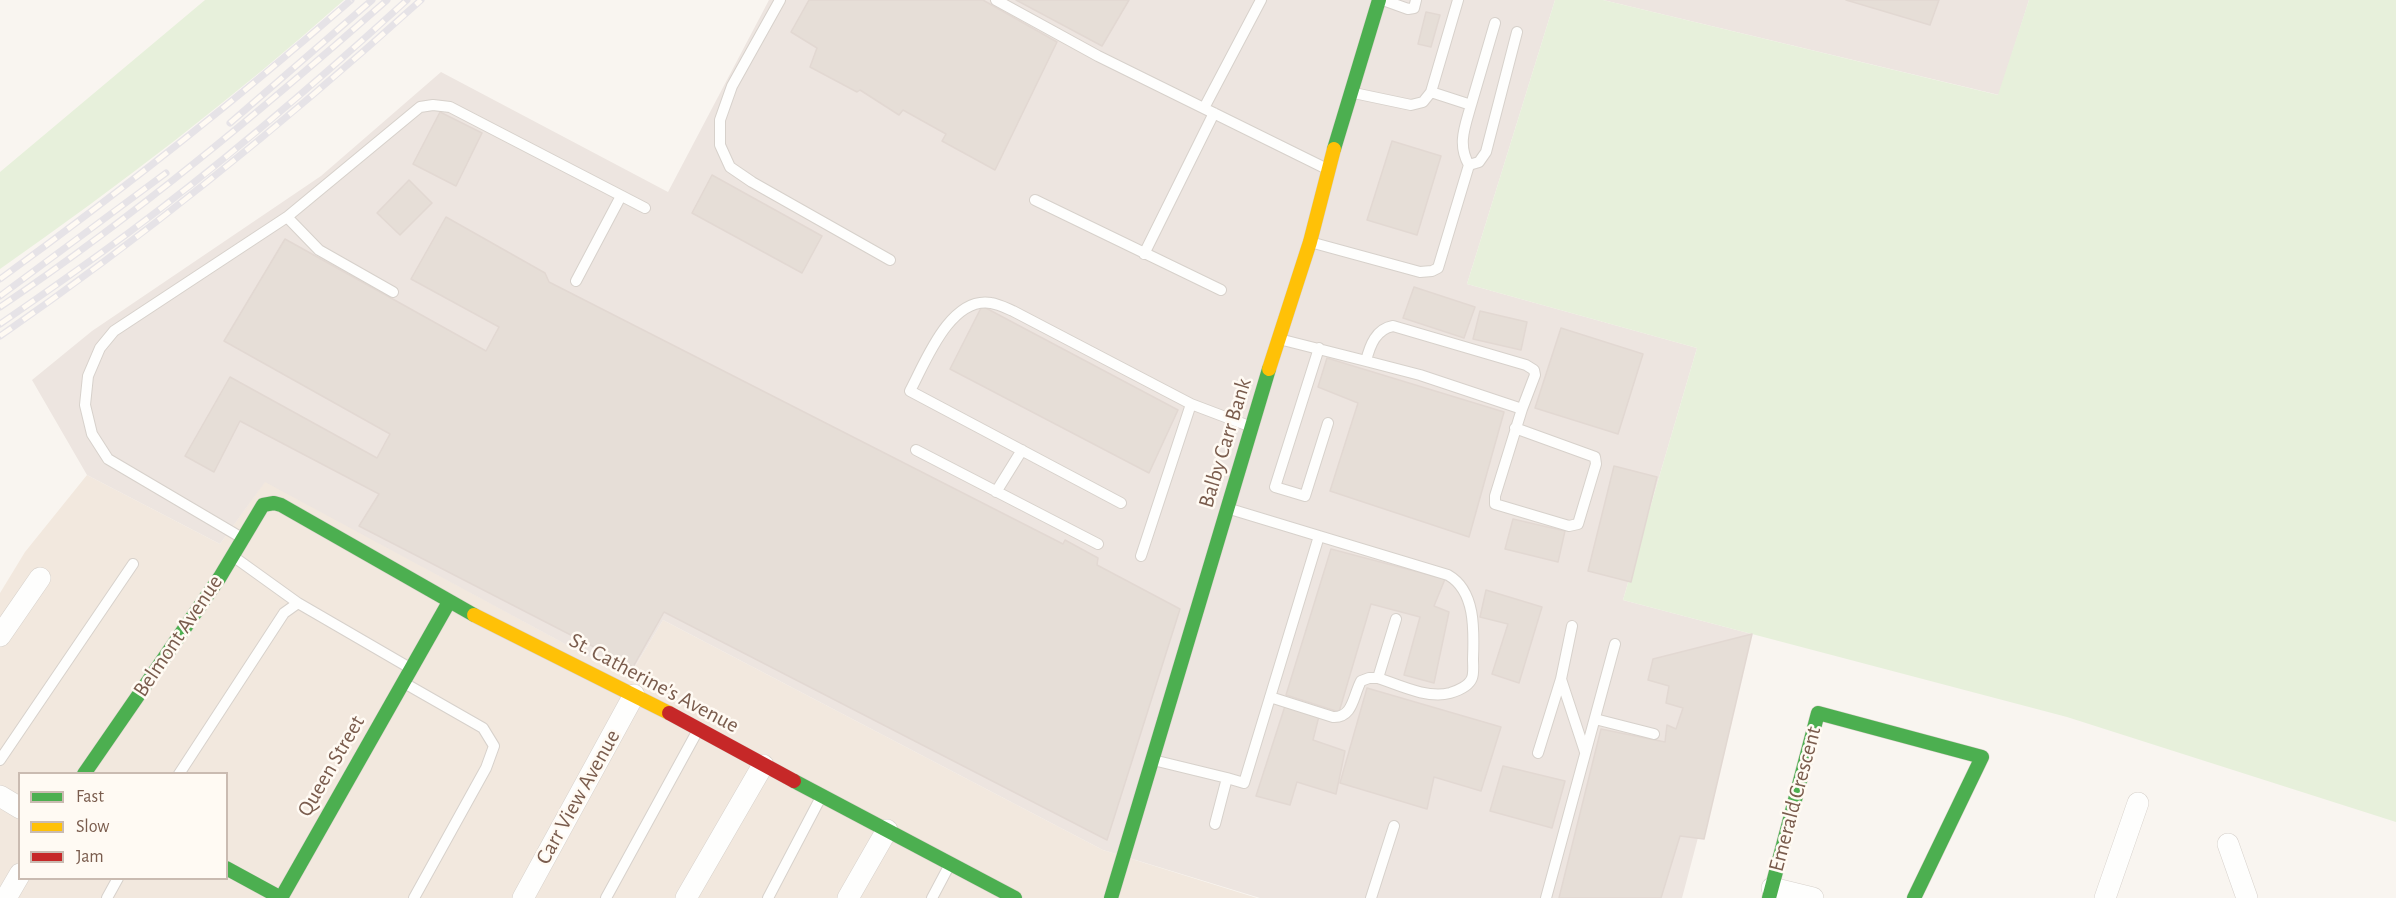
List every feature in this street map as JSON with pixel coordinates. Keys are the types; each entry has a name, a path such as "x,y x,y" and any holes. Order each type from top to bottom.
{"street":[{"name":"Balby Carr Bank","path":"1113,898 1278,338 1310,242 1351,92 1381,0"},
{"name":"Belmont Avenue","path":"85,772 219,577 263,506 274,503"},
{"name":"St. Catherine's Avenue","path":"274,503 449,602 634,695 1016,898"},
{"path":"0,636 40,579"},
{"name":"Queen Street","path":"228,869 281,898 449,602"},
{"name":"Carr View Avenue","path":"523,898 634,695"},
{"name":"Emerald Crescent","path":"1813,898 1770,893 1818,713 1982,757 1914,898"},
{"path":"686,898 763,765"},
{"path":"0,796 18,807"},
{"path":"2105,898 2138,803"},
{"path":"848,898 887,830"},
{"path":"2228,844 2247,898"},
{"path":"6,898 18,877"}],"lane":[{"path":"780,0 732,86 720,120 720,145 730,167 752,182 890,260"},
{"path":"996,0 1098,57 1328,170"},
{"path":"1144,254 1261,0"},
{"path":"1381,0 1408,9 1414,8 1416,0"},
{"path":"1351,92 1411,105 1423,102 1431,92 1458,0"},
{"path":"1310,242 1420,272 1438,268 1469,165 1463,154 1461,141 1495,23"},
{"path":"1469,165 1479,162 1486,152 1517,32"},
{"path":"1431,92 1471,105"},
{"path":"242,538 108,459 92,434 85,405 88,376 100,348 114,331 287,217 420,107 433,105 450,107 645,208"},
{"path":"576,281 621,196"},
{"path":"1035,200 1221,290"},
{"path":"287,217 319,250 393,292"},
{"path":"1121,502 910,391 947,324 958,312 972,305 990,302 1012,311 1191,404 1252,427"},
{"path":"1366,361 1378,333 1385,327 1393,326 1526,365 1534,370 1534,375 1515,428 1495,496 1495,504 1569,526 1578,524 1596,464 1595,456 1515,428"},
{"path":"1278,338 1420,375 1522,409"},
{"path":"1318,348 1275,487 1305,495 1328,423"},
{"path":"1141,556 1191,404"},
{"path":"916,450 1098,544"},
{"path":"996,492 1022,450"},
{"path":"1228,508 1448,575 1458,580 1467,597 1474,633 1472,678 1464,687 1452,693 1439,695 1378,678 1369,678 1361,681 1351,708 1341,717 1333,717 1321,711 1270,697"},
{"path":"1152,760 1244,783 1319,536"},
{"path":"231,555 298,603 411,669"},
{"path":"0,760 133,564"},
{"path":"180,772 284,613 298,603"},
{"path":"1378,678 1396,619"},
{"path":"1538,753 1561,680 1572,626"},
{"path":"1546,898 1615,644"},
{"path":"1561,680 1586,752"},
{"path":"403,682 483,728 494,746 486,768 414,898"},
{"path":"1594,719 1654,734"},
{"path":"606,898 699,729"},
{"path":"1215,824 1227,778"},
{"path":"768,898 822,795"},
{"path":"1371,898 1394,826"},
{"path":"932,898 950,864"},
{"path":"108,898 117,880"}],"shaded area":[{"path":"769,0 1555,0 1467,284 1697,348 1623,600 1752,634 1682,898 1260,898 1103,850 663,620 628,678 265,482 220,544 87,475 32,380 92,331 321,176 441,72 668,192"},
{"path":"1603,0 2029,0 1999,95"},
{"path":"87,475 220,544 265,481 628,678 663,620 1103,850 1257,898 0,898 0,593 25,552"}],"green space":[{"path":"205,0 344,0 176,139 0,269 0,172"},
{"path":"1555,0 1603,0 1998,95 2029,0 2396,0 2396,822 2067,717 1623,600 1697,348 1467,284"}],"building":[{"path":"809,0 983,0 1057,42 995,170 942,141 946,134 903,110 899,115 860,90 857,92 810,67 817,48 791,32"},
{"path":"1016,0 1129,0 1102,46"},
{"path":"1846,0 1939,0 1930,25"},
{"path":"1426,12 1440,15 1431,47 1418,44"},
{"path":"440,112 482,133 456,186 413,164"},
{"path":"1392,141 1441,156 1417,235 1367,220"},
{"path":"712,175 822,236 802,273 692,213"},
{"path":"409,180 432,203 400,235 377,213"},
{"path":"446,217 545,273 549,282 1063,544 1065,540 1098,558 1097,565 1180,609 1107,840 664,612 633,667 359,526 379,494 240,421 214,472 185,456 230,377 377,458 390,434 224,341 285,239 486,351 499,327 411,279"},
{"path":"1414,287 1475,307 1464,338 1403,318"},
{"path":"982,306 1178,410 1149,473 950,369"},
{"path":"1480,311 1527,322 1521,350 1473,339"},
{"path":"1561,328 1643,354 1618,434 1535,408"},
{"path":"1327,358 1504,412 1469,537 1330,491 1358,403 1318,387"},
{"path":"1614,466 1657,477 1631,582 1588,571"},
{"path":"1513,519 1565,531 1558,562 1505,549"},
{"path":"1331,549 1445,579 1434,606 1449,612 1434,683 1404,675 1420,617 1371,604 1339,712 1286,695"},
{"path":"1486,590 1542,607 1519,683 1492,674 1508,624 1480,617"},
{"path":"1752,634 1704,839 1680,836 1661,898 1559,898 1601,729 1665,742 1667,725 1676,729 1683,708 1666,703 1669,686 1648,680 1653,659"},
{"path":"1367,688 1501,727 1481,791 1434,777 1427,809 1340,783"},
{"path":"1285,706 1319,716 1313,740 1345,751 1336,794 1297,782 1290,805 1256,796"},
{"path":"1503,766 1565,781 1552,828 1490,811"}],"railway":[{"path":"0,279 178,144 351,0"},
{"path":"230,123 372,0"},
{"path":"0,307 51,272 199,160 387,0"},
{"path":"0,324 111,246 199,179 407,0"},
{"path":"0,336 163,217 216,175 320,89 421,0"},
{"path":"0,296 166,173"}],"traffic: fast":[{"path":"1334,149 1379,0"},
{"path":"1111,898 1269,369"},
{"path":"85,772 220,577 263,505 274,503 281,505 474,615"},
{"path":"228,869 281,898 449,602"},
{"path":"1769,898 1818,713 1982,757 1914,898"},
{"path":"794,781 1015,898"}],"traffic: slow":[{"path":"1269,369 1310,242 1334,149"},
{"path":"474,615 669,713"}],"traffic: jam":[{"path":"669,713 794,781"}]}
